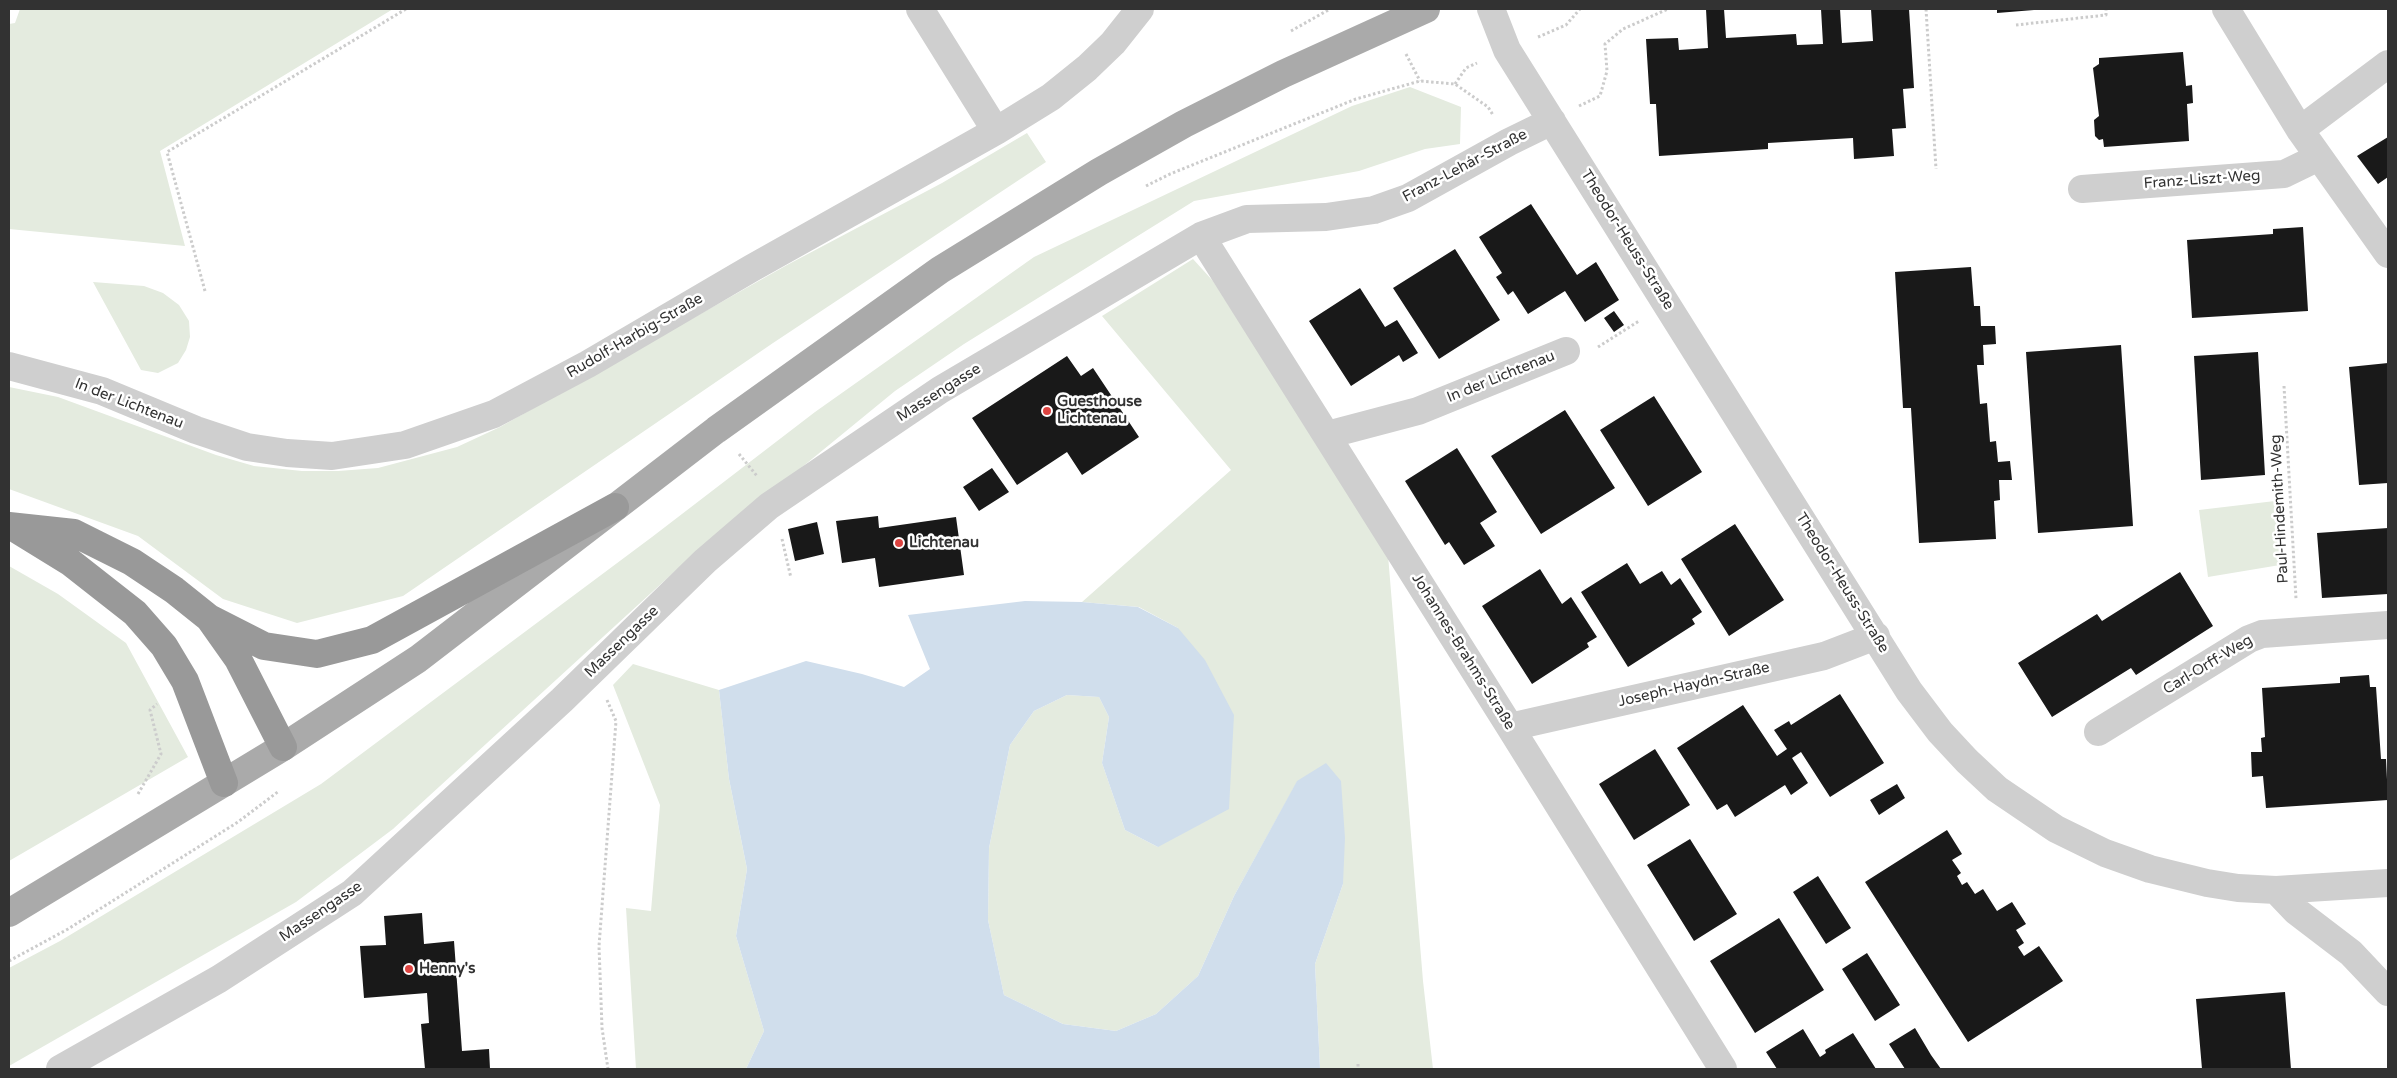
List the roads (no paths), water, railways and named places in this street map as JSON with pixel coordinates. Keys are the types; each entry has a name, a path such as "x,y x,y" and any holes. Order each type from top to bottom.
{"highway":[{"path":"10,526 74,533 132,562 174,590 209,618 264,646 317,654 372,640 615,508"},
{"path":"10,526 70,562 135,613 164,646 184,681 224,783"},
{"path":"209,618 238,659 283,746"}],"main road":[{"path":"9,913 224,783 418,659 716,430 940,270 1100,172 1184,124 1426,9"}],"street":[{"path":"920,9 996,131"},
{"name":"Rudolf-Harbig-Straße","path":"247,447 287,453 332,456 405,446 494,414 588,364 752,268 996,131 1051,97 1087,68 1113,43 1140,9"},
{"name":"Theodor-Heuss-Straße","path":"1490,9 1507,50 1909,691 1940,732 1983,777 2025,810 2082,843 2142,866 2207,884 2276,890 2388,883"},
{"path":"2226,9 2300,130 2388,254"},
{"path":"2300,130 2388,64"},
{"name":"Franz-Lehár-Straße","path":"1201,236 1247,219 1326,217 1374,210 1408,198 1552,120"},
{"name":"Franz-Liszt-Weg","path":"2082,189 2284,174 2319,157"},
{"name":"Johannes-Brahms-Straße","path":"1201,236 1723,1069"},
{"name":"Massengasse","path":"60,1069 219,979 352,893 594,669 705,561 777,500 940,390 1201,236"},
{"name":"In der Lichtenau","path":"1327,435 1418,411 1566,351"},
{"name":"In der Lichtenau","path":"9,366 102,391 196,430 247,447"},
{"name":"Carl-Orff-Weg","path":"2098,732 2249,639 2262,634 2388,625"},
{"name":"Joseph-Haydn-Straße","path":"1510,727 1824,656 1876,636"},
{"path":"2276,890 2296,911 2351,953 2388,992"}],"water":[{"path":"1025,601 1082,602 1138,607 1178,628 1205,660 1234,715 1229,809 1158,847 1125,830 1102,763 1109,717 1099,697 1067,695 1034,711 1010,745 989,848 988,920 1004,995 1063,1024 1116,1031 1156,1014 1198,976 1234,896 1297,781 1326,763 1341,781 1345,838 1343,884 1315,964 1320,1069 746,1069 764,1031 736,936 747,869 729,779 719,690 806,661 862,674 904,687 930,669 908,615"}],"place":[{"name":"Guesthouse Lichtenau","path":"1047,411"},
{"name":"Lichtenau","path":"899,543"},
{"name":"Henny's","path":"409,969"}]}
